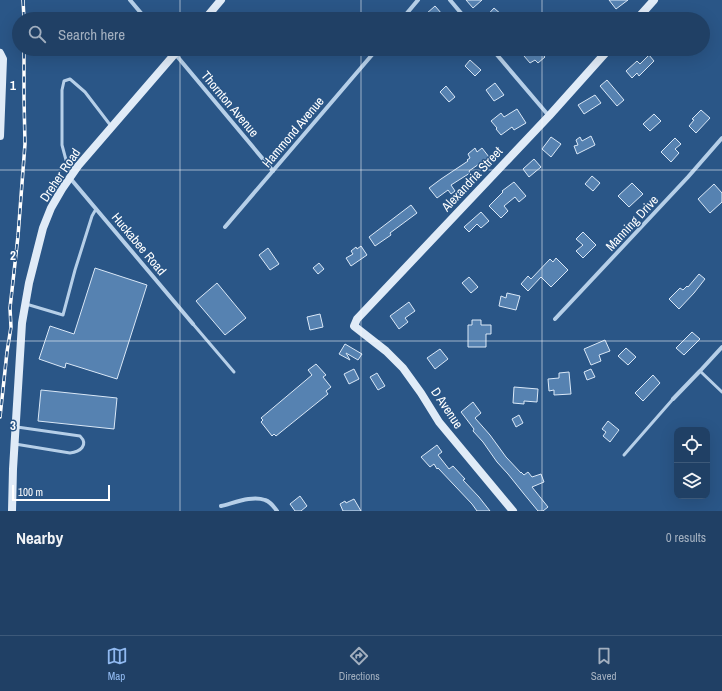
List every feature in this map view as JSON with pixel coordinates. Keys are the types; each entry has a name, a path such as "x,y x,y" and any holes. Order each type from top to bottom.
{"street":[{"path":"130,0 140,12"},
{"path":"211,12 221,0"},
{"path":"408,12 418,0"},
{"path":"450,0 460,12"},
{"path":"643,12 654,0"},
{"path":"0,53 3,59 0,136"},
{"name":"Dreher Road","path":"12,511 14,444 22,324 33,263 43,228 51,208 76,169 171,56"},
{"name":"Thornton Avenue","path":"179,56 273,171"},
{"name":"Hammond Avenue","path":"225,227 371,56"},
{"path":"498,56 549,116"},
{"name":"Alexandria Street","path":"354,326 357,319 549,116 603,56"},
{"name":"Manning Drive","path":"555,320 688,177 722,138"},
{"name":"Huckabee Road","path":"70,178 193,324"},
{"name":"D Avenue","path":"354,326 386,351 403,368 439,422 513,511"},
{"path":"673,399 722,347"},
{"path":"221,506 259,499 270,503 277,511"}],"lane":[{"path":"76,169 66,160 62,145 62,90 64,81 70,79 85,92 112,127"},
{"path":"25,304 63,315 92,216 96,208"},
{"path":"193,324 234,372"},
{"path":"700,372 722,392"},
{"path":"624,454 673,399"},
{"path":"14,444 75,453 80,450 84,443 83,438 80,436 16,427"}],"building":[{"path":"466,0 482,0 473,8"},
{"path":"609,0 628,0 616,9"},
{"path":"435,6 440,12 428,12"},
{"path":"494,8 499,12 490,12"},
{"path":"524,56 545,57 538,63 535,60 530,63"},
{"path":"648,56 654,61 639,76 637,73 632,78 626,71 637,61 640,64"},
{"path":"470,60 481,70 475,76 465,66"},
{"path":"607,80 624,100 617,106 600,86"},
{"path":"495,83 504,95 494,101 486,90"},
{"path":"446,86 455,97 449,102 440,92"},
{"path":"595,95 601,103 584,114 578,105"},
{"path":"517,109 526,123 514,130 512,127 501,135 491,121 501,113 504,117"},
{"path":"701,110 710,118 696,133 689,126 694,120 692,119"},
{"path":"654,114 661,121 650,131 643,124"},
{"path":"591,136 595,145 577,154 574,146 578,145 576,140 580,137 582,141"},
{"path":"551,137 561,144 551,157 542,149"},
{"path":"675,138 681,144 675,149 679,153 671,162 661,152"},
{"path":"475,148 477,152 482,148 489,157 469,171 470,173 451,185 455,191 451,194 448,190 437,198 429,188 468,161 467,160 470,158 468,154"},
{"path":"534,159 541,167 529,177 523,169"},
{"path":"592,176 600,183 593,191 585,184"},
{"path":"514,182 526,196 519,202 515,197 504,206 508,211 501,218 489,206 503,192 502,191"},
{"path":"632,183 643,194 629,207 618,196"},
{"path":"714,184 722,193 722,202 710,213 698,199"},
{"path":"411,205 417,213 390,233 391,235 375,246 369,237"},
{"path":"481,212 489,221 481,228 477,224 469,232 464,227"},
{"path":"583,232 596,245 583,258 576,251 583,245 576,239"},
{"path":"361,246 367,255 351,266 346,258 353,254 351,251 356,247 357,249"},
{"path":"268,248 279,264 270,270 259,255"},
{"path":"556,258 568,270 551,287 541,277 528,291 521,284 528,276 531,279 550,259 553,262"},
{"path":"319,263 324,269 318,274 313,268"},
{"path":"95,268 147,285 117,379 66,363 65,368 39,359 50,326 74,334"},
{"path":"699,274 705,279 679,309 669,299 680,288 683,290 687,286 688,287"},
{"path":"469,277 478,287 471,293 462,283"},
{"path":"217,283 246,318 225,335 196,301"},
{"path":"507,293 520,296 516,310 499,306 501,296 506,298"},
{"path":"409,302 415,311 405,318 408,322 399,329 390,316"},
{"path":"320,314 323,327 310,330 307,317"},
{"path":"472,320 481,320 481,325 491,325 491,334 486,334 486,347 468,347 468,325 472,325"},
{"path":"692,332 700,339 684,355 676,348"},
{"path":"605,340 610,351 599,355 601,361 591,365 584,349"},
{"path":"345,344 362,354 358,360 346,353 350,360 339,354"},
{"path":"626,348 636,357 628,365 618,356"},
{"path":"440,349 448,359 435,369 427,358"},
{"path":"316,364 326,375 323,377 331,387 326,391 328,394 276,436 274,434 272,436 261,422 263,420 261,418 312,375 308,370"},
{"path":"354,369 359,379 349,384 344,374"},
{"path":"591,369 595,377 587,380 584,372"},
{"path":"569,372 571,394 554,395 554,390 549,391 548,379 559,378 559,373"},
{"path":"377,373 385,386 378,390 370,377"},
{"path":"653,375 660,383 643,401 635,393"},
{"path":"514,387 538,389 537,402 524,401 524,404 513,403"},
{"path":"41,390 117,398 114,429 38,421"},
{"path":"473,402 481,413 475,418 506,457 521,473 524,475 528,472 532,477 541,474 544,482 532,487 548,507 543,511 538,511 473,431 474,429 461,412"},
{"path":"519,415 523,423 516,427 512,419"},
{"path":"608,421 619,430 610,442 603,436 606,432 602,429"},
{"path":"437,445 442,452 438,455 449,469 453,466 490,511 477,511 434,464 430,467 421,457"},
{"path":"300,496 307,506 301,511 295,511 290,504"},
{"path":"354,499 361,511 343,511 340,504"}],"railway":[{"path":"23,0 24,12"},
{"path":"0,417 11,327 10,308 18,236 25,144 24,56"}]}
